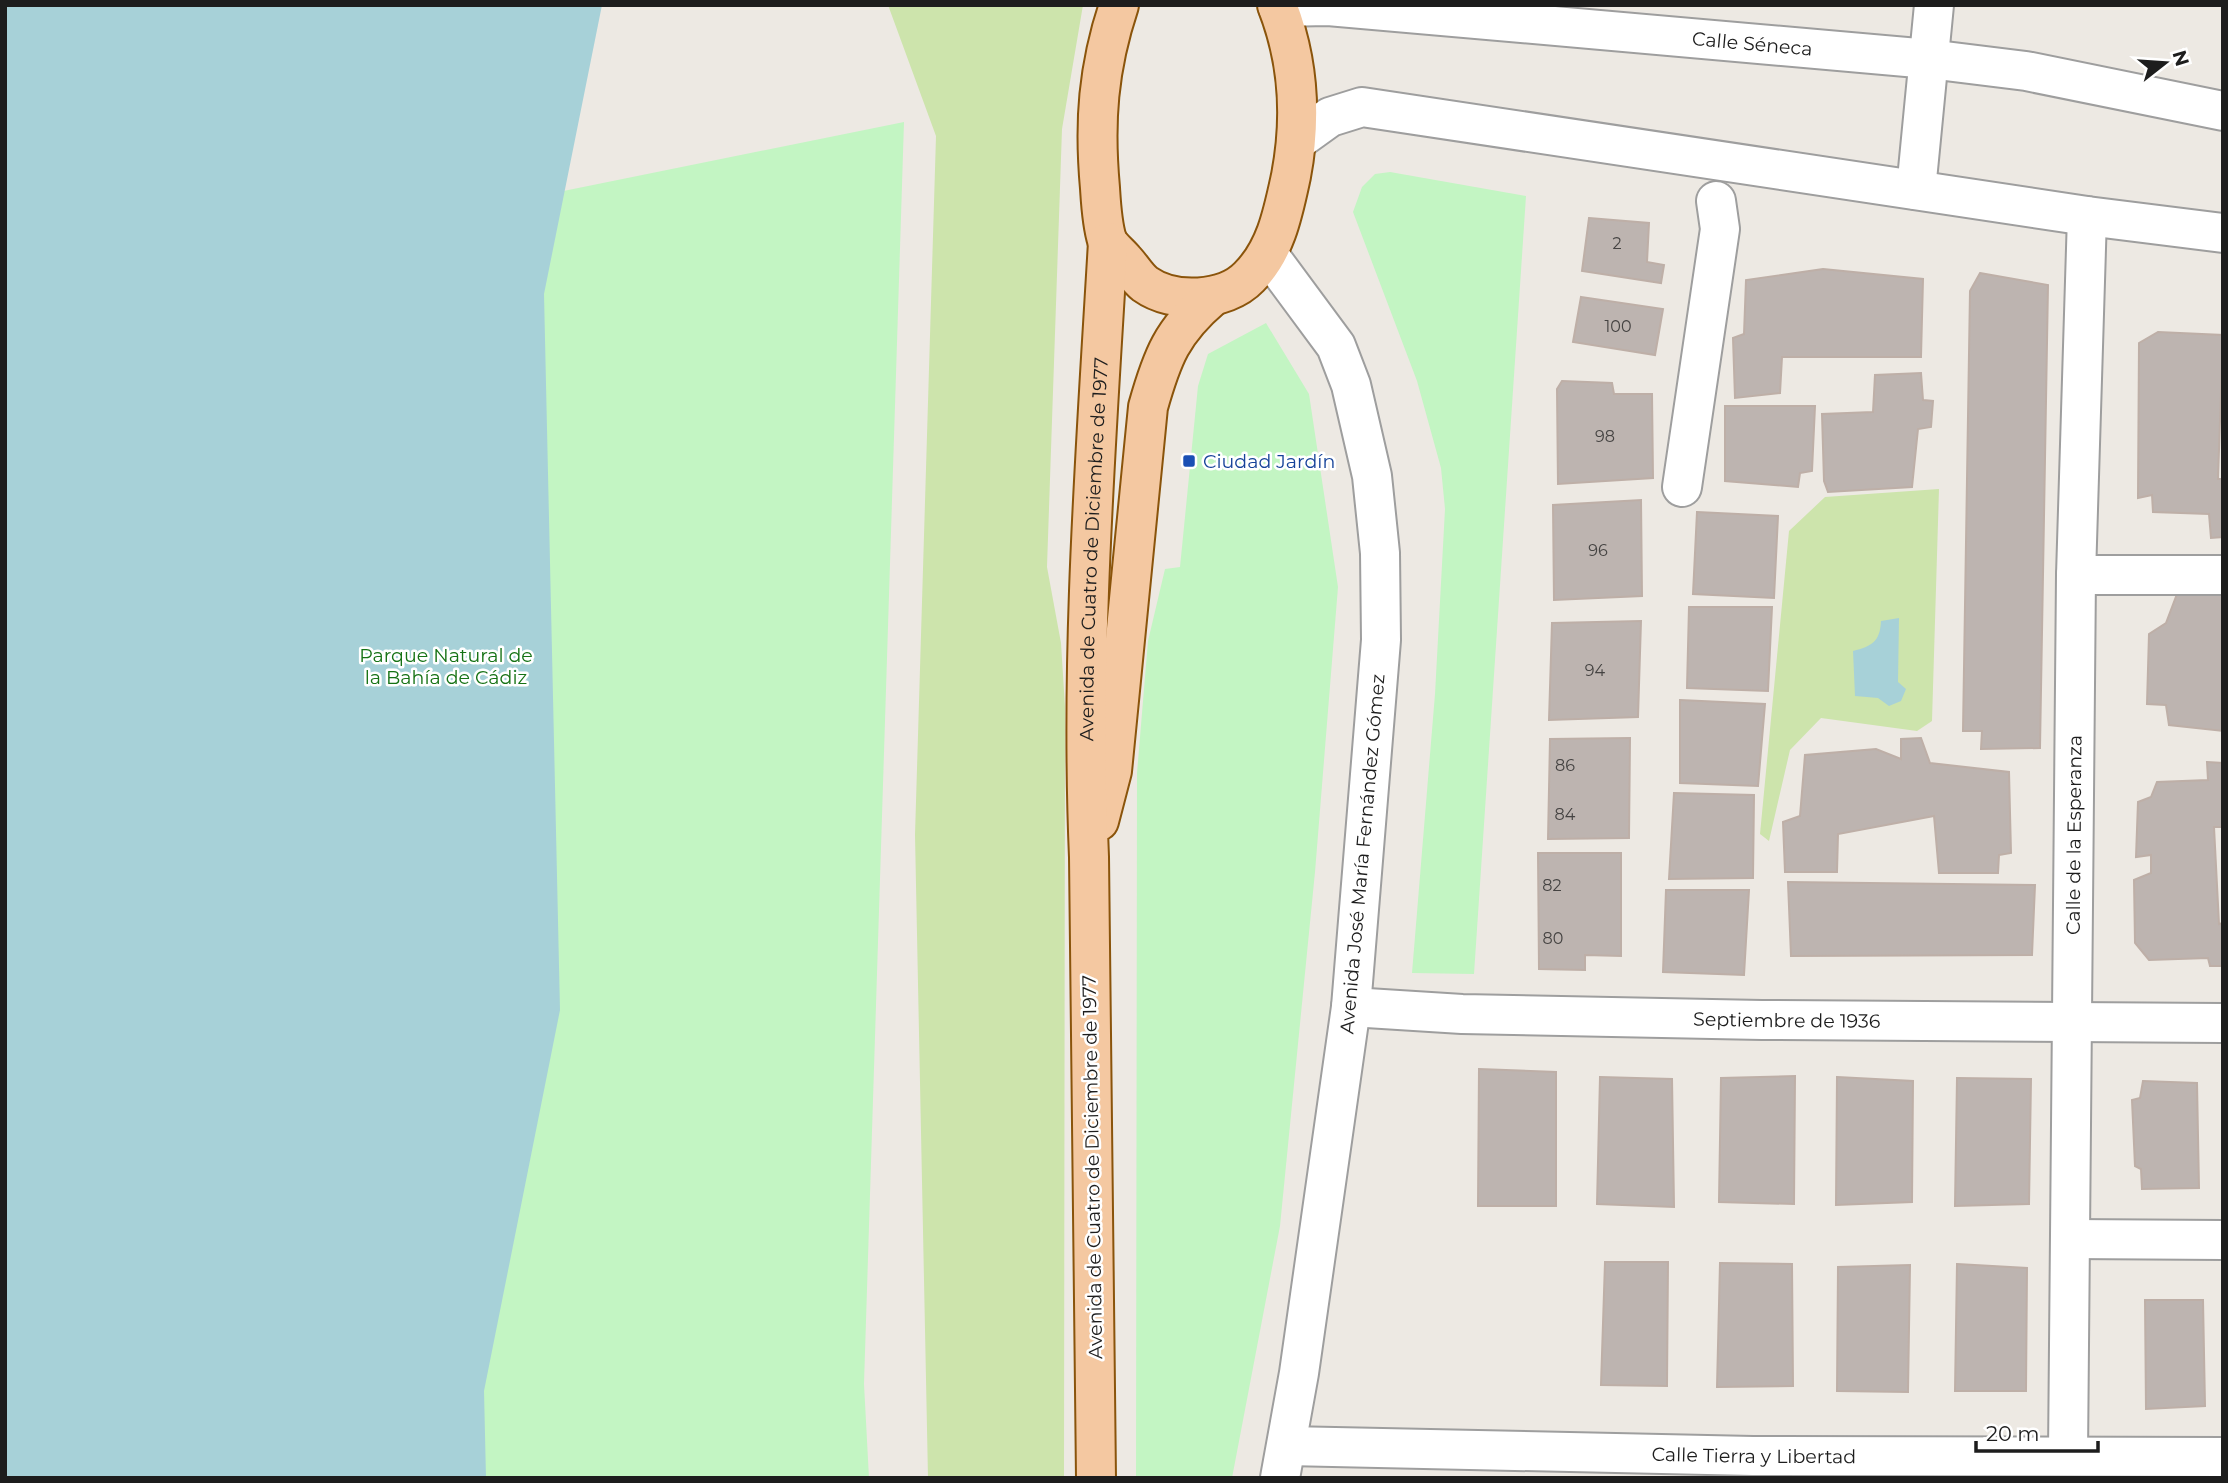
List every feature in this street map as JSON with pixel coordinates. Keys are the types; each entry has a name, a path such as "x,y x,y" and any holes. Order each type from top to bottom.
{"main road":[{"name":"Avenida de Cuatro de Diciembre de 1977","path":"1096,1478 1089,857 1085,760 1090,539 1108,242 1095,135 1104,51 1119,5"},
{"path":"1268,254 1277,234 1298,140 1298,95 1290,46 1277,6"},
{"path":"1108,242 1146,284 1176,296 1212,297"},
{"name":"Avenida de Cuatro de Diciembre de 1977","path":"1089,857 1112,771 1148,407 1160,365 1185,320 1212,297 1247,279 1268,254"}],"street":[{"path":"1464,5 1500,21"},
{"path":"1916,190 1934,5"},
{"name":"Calle Séneca","path":"1277,6 1328,6 1929,59 2026,71 2223,111"},
{"path":"1298,140 1330,117 1362,107 2087,216 2223,233"},
{"path":"1682,487 1720,229 1716,201"},
{"name":"Calle de la Esperanza","path":"2068,1455 2076,575 2087,216"},
{"name":"Avenida José María Fernández Gómez","path":"1268,254 1336,346 1351,385 1372,476 1379,540 1381,640 1351,1007 1284,1462"},
{"path":"2076,575 2223,575"},
{"name":"Septiembre de 1936","path":"1351,1007 1462,1014 1762,1020 2223,1023"},
{"path":"2071,1239 2223,1240"},
{"name":"Calle Tierra y Libertad","path":"1284,1462 1753,1456 2223,1457"}],"green space":[{"path":"888,5 1083,5 1062,129 1047,567 1061,643 1065,707 1064,1478 928,1478 915,835 936,136"},
{"name":"Parque Natural de la Bahía de Cádiz","path":"904,122 864,1384 869,1478 5,1478 5,304"},
{"path":"1390,172 1526,196 1474,974 1412,973 1435,694 1445,509 1441,468 1417,381 1353,212 1362,187 1375,174"},
{"path":"1266,323 1309,394 1338,587 1315,872 1280,1226 1232,1478 1136,1478 1137,773 1148,641 1165,569 1180,567 1198,386 1208,354"},
{"path":"1939,489 1932,721 1917,731 1821,718 1790,750 1769,841 1760,834 1789,531 1825,497"}],"water":[{"path":"5,5 602,5 544,294 560,1010 484,1391 486,1478 5,1478"},
{"path":"1899,618 1898,682 1906,689 1901,701 1889,706 1878,698 1855,696 1853,651 1874,642 1879,634 1881,621"}],"building":[{"path":"1589,218 1649,223 1647,262 1664,265 1661,283 1582,271"},
{"path":"1823,269 1923,279 1921,357 1782,357 1780,393 1735,398 1733,338 1744,334 1746,280"},
{"path":"1980,273 2048,285 2040,748 1981,749 1982,731 1963,731 1970,291"},
{"path":"1581,297 1663,309 1655,355 1573,342"},
{"path":"2158,332 2223,335 2218,479 2223,479 2223,537 2211,538 2209,514 2153,512 2152,495 2138,498 2139,343"},
{"path":"1921,373 1923,400 1933,401 1931,427 1918,429 1912,487 1828,492 1824,481 1822,414 1873,412 1875,375"},
{"path":"1562,381 1612,383 1614,394 1652,394 1653,478 1558,484 1557,389"},
{"path":"1725,406 1815,406 1812,471 1800,473 1798,487 1725,481"},
{"path":"1641,500 1642,596 1554,600 1553,505"},
{"path":"1697,512 1778,516 1774,598 1693,594"},
{"path":"2180,586 2223,588 2223,731 2169,725 2166,705 2147,704 2149,634 2166,623"},
{"path":"1689,607 1772,607 1768,691 1687,688"},
{"path":"1641,621 1638,717 1549,720 1552,623"},
{"path":"1680,700 1765,704 1758,786 1680,783"},
{"path":"1630,738 1629,838 1548,839 1550,739"},
{"path":"1921,738 1930,763 2009,772 2011,853 1999,855 1998,873 1939,873 1934,816 1838,834 1837,872 1785,872 1783,822 1800,816 1805,755 1876,749 1901,759 1901,739"},
{"path":"2207,762 2223,763 2223,827 2214,827 2219,924 2223,923 2223,966 2210,966 2208,958 2149,960 2135,943 2134,880 2151,873 2151,855 2136,857 2138,802 2151,797 2157,782 2208,780"},
{"path":"1674,793 1754,795 1753,878 1669,879"},
{"path":"1538,853 1621,853 1621,956 1585,955 1585,970 1539,969"},
{"path":"1788,882 2035,885 2032,955 1791,956"},
{"path":"1666,890 1749,890 1744,975 1663,972"},
{"path":"1479,1069 1556,1072 1556,1206 1478,1206"},
{"path":"1795,1076 1794,1204 1719,1202 1721,1078"},
{"path":"1600,1077 1672,1079 1674,1207 1597,1204"},
{"path":"1837,1077 1913,1081 1912,1202 1836,1205"},
{"path":"1957,1078 2031,1079 2029,1204 1955,1206"},
{"path":"2143,1081 2197,1083 2199,1188 2142,1189 2141,1169 2135,1166 2132,1100 2140,1098"},
{"path":"1605,1262 1668,1262 1667,1386 1601,1385"},
{"path":"1720,1263 1792,1264 1793,1386 1717,1387"},
{"path":"1957,1264 2027,1268 2026,1391 1955,1391"},
{"path":"1910,1265 1908,1392 1837,1391 1838,1267"},
{"path":"2145,1300 2203,1300 2205,1406 2146,1409"}],"place":[{"name":"Ciudad Jardín","path":"1189,461"}]}
